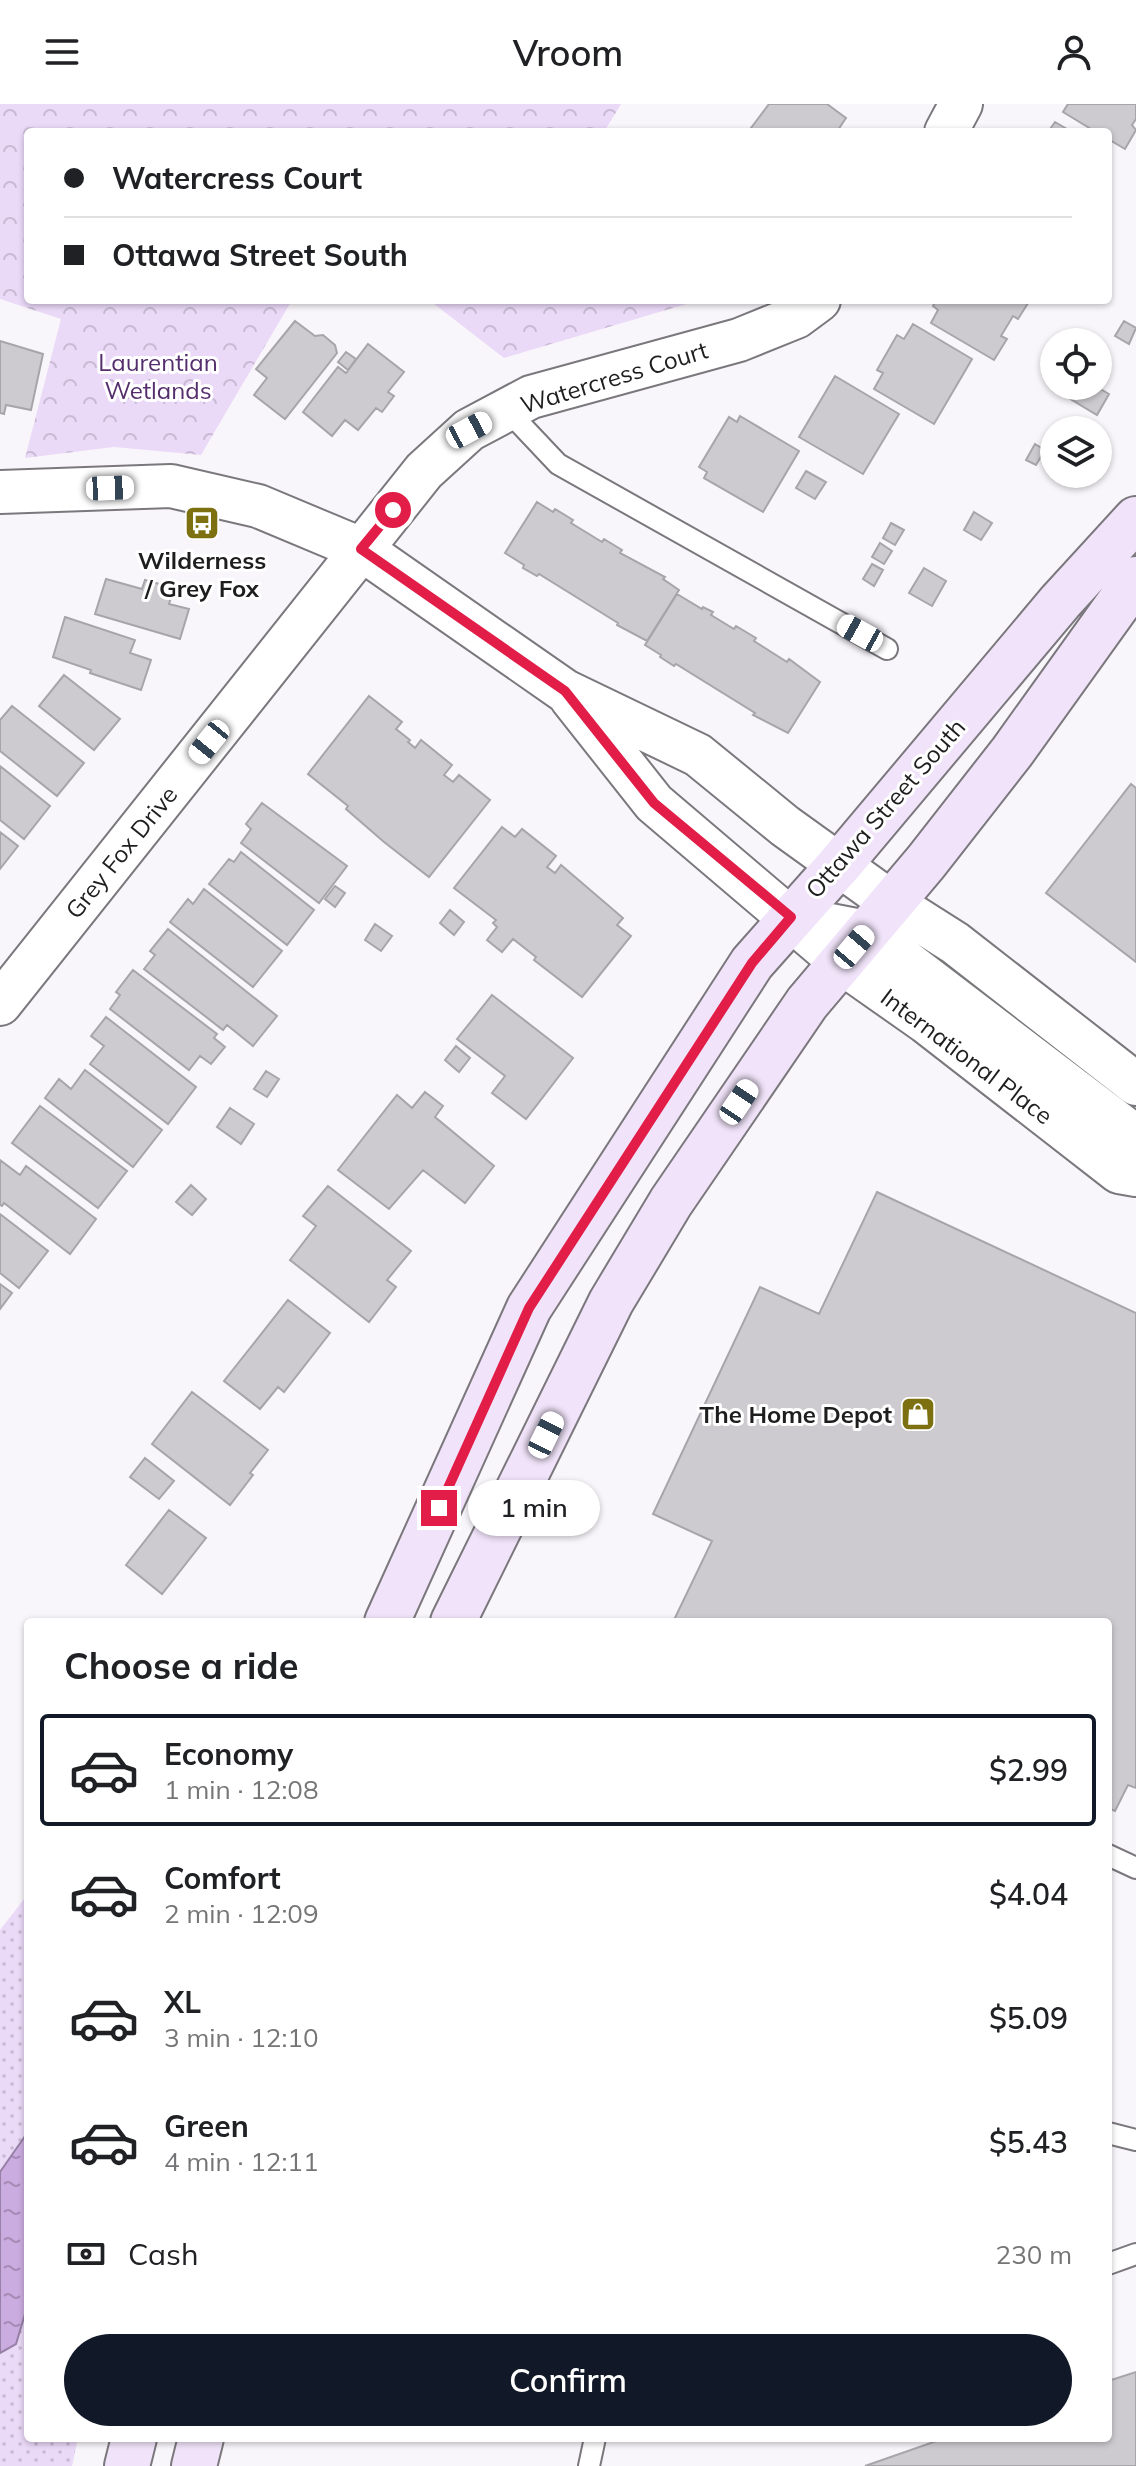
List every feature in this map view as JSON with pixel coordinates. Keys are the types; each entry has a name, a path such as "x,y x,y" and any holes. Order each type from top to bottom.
{"main road":[{"name":"Ottawa Street South","path":"389,1618 529,1308 752,963 839,865 1060,602 1136,519"},
{"path":"455,1618 611,1302 679,1189 807,1003 1012,752 1136,579"},
{"path":"127,2466 133,2442"},
{"path":"194,2466 200,2442"}],"street":[{"path":"948,128 961,104"},
{"name":"Watercress Court","path":"361,549 424,471 469,430 531,397 739,340 796,317 814,304"},
{"path":"0,492 171,486 258,506 361,549 565,691 698,755 785,826 839,865 867,933"},
{"name":"Grey Fox Drive","path":"0,1004 361,549"},
{"name":"International Place","path":"565,691 654,803 791,917 867,933 955,943 1136,1084"},
{"name":"International Place","path":"867,933 1136,1137"},
{"name":"International Place","path":"867,933 926,1022 1119,1172 1136,1175"}],"lane":[{"path":"507,410 558,464 887,649"},
{"path":"1112,1857 1136,1868"},
{"path":"1112,2134 1136,2140"},
{"path":"1112,2263 1136,2254"},
{"path":"589,2466 594,2442"}],"green space":[{"name":"Laurentian Wetlands","path":"0,104 621,104 606,128 24,128 24,304 290,304 201,455 114,447 25,458 61,319 0,299"},
{"path":"434,304 686,304 504,358"},
{"path":"24,1899 24,2442 77,2442 72,2466 0,2466 0,1930"}],"water":[{"path":"24,2138 24,2317 16,2344 0,2353 0,2172"}],"building":[{"path":"769,104 827,104 846,118 839,128 751,128"},
{"path":"1068,104 1136,104 1136,119 1132,125 1136,130 1125,149 1112,141 1112,128 1089,128 1063,112"},
{"path":"1055,122 1065,128 1051,128"},
{"path":"1027,304 1018,319 1013,316 1001,336 1007,339 994,360 931,323 938,310 933,306"},
{"path":"295,321 315,336 323,335 335,345 337,353 285,419 254,395 267,378 256,369"},
{"path":"1124,321 1136,328 1129,344 1115,336"},
{"path":"913,324 972,359 934,424 874,389 883,373 877,370 897,335 904,339"},
{"path":"0,341 43,354 31,410 6,405 4,414 0,413"},
{"path":"368,344 404,372 388,392 394,396 382,412 376,408 358,430 345,420 332,436 303,412 338,367 346,373"},
{"path":"346,352 356,359 348,370 338,362"},
{"path":"835,376 899,414 863,474 799,437"},
{"path":"1072,400 1106,400 1097,415"},
{"path":"740,416 799,451 763,512 704,478 707,472 699,467 729,417 737,422"},
{"path":"1035,444 1040,447 1040,458 1036,465 1026,460"},
{"path":"806,471 826,482 815,499 796,488"},
{"path":"537,502 573,520 571,523 602,542 604,539 622,550 620,553 665,577 663,579 679,590 647,641 539,574 537,576 523,568 524,565 505,553"},
{"path":"974,512 992,523 981,540 964,530"},
{"path":"891,523 904,530 895,545 883,538"},
{"path":"880,543 892,551 884,564 872,557"},
{"path":"872,564 883,570 874,586 863,579"},
{"path":"924,568 946,581 932,606 909,593"},
{"path":"106,579 142,589 145,580 174,588 169,604 189,609 180,639 95,614"},
{"path":"677,594 713,612 711,615 734,629 736,626 756,638 754,641 787,662 789,659 820,682 788,733 753,715 755,713 676,664 674,666 645,645"},
{"path":"65,617 135,640 130,653 151,660 141,690 53,657"},
{"path":"64,675 120,719 94,750 39,706"},
{"path":"369,696 402,722 396,729 415,748 421,740 452,765 444,775 453,782 459,775 490,800 429,877 384,842 346,809 348,806 308,774"},
{"path":"12,706 84,763 57,796 0,751 0,720"},
{"path":"0,766 50,806 24,839 0,820"},
{"path":"1131,784 1136,788 1136,962 1046,893"},
{"path":"262,803 347,866 319,903 241,843 251,829 246,824"},
{"path":"502,827 515,837 522,829 556,856 547,867 555,873 561,865 623,918 617,925 631,936 582,997 534,960 536,957 513,939 502,952 487,940 497,927 493,923 496,920 454,888"},
{"path":"0,832 18,846 0,869"},
{"path":"241,852 314,910 287,945 209,884 229,859 234,862"},
{"path":"335,886 345,893 335,907 325,899"},
{"path":"204,889 282,951 253,987 170,922 188,899 193,904"},
{"path":"450,910 464,922 454,935 440,923"},
{"path":"375,924 392,936 381,951 365,940"},
{"path":"168,929 277,1016 253,1046 227,1025 223,1030 144,969 155,955 150,951"},
{"path":"133,970 217,1034 214,1038 225,1047 211,1064 200,1056 189,1070 110,1009 120,995 116,992"},
{"path":"492,995 573,1058 526,1119 492,1093 505,1076 457,1039"},
{"path":"106,1017 196,1087 168,1124 90,1064 104,1046 91,1036"},
{"path":"456,1046 470,1058 459,1072 445,1060"},
{"path":"85,1070 162,1130 133,1167 45,1098 59,1079 71,1089"},
{"path":"266,1071 279,1079 267,1097 254,1089"},
{"path":"425,1092 443,1106 435,1117 494,1166 465,1203 423,1170 389,1209 338,1170 397,1095 412,1108"},
{"path":"40,1106 127,1171 98,1208 12,1143"},
{"path":"230,1108 254,1124 241,1144 217,1127"},
{"path":"0,1160 20,1175 26,1166 96,1219 70,1254 4,1203 0,1205"},
{"path":"191,1185 206,1199 192,1215 176,1202"},
{"path":"328,1186 411,1251 387,1280 396,1287 369,1322 290,1260 316,1226 303,1216"},
{"name":"The Home Depot","path":"877,1192 1136,1313 1136,1788 1128,1785 1115,1811 1112,1810 1112,1618 675,1618 712,1541 653,1514 760,1287 819,1314"},
{"path":"0,1214 48,1251 19,1288 0,1273"},
{"path":"0,1284 12,1293 0,1309"},
{"path":"288,1300 330,1333 284,1392 278,1387 260,1409 224,1381"},
{"path":"192,1392 268,1450 230,1505 152,1444"},
{"path":"145,1458 174,1481 159,1499 130,1477"},
{"path":"169,1510 206,1538 162,1594 126,1565"},
{"path":"1136,2372 1136,2466 865,2466 934,2442 1112,2442 1112,2380"}],"place":[{"name":"Wilderness / Grey Fox","path":"202,523"},
{"name":"The Home Depot","path":"918,1414"}],"route":[{"path":"393,510 361,549 565,691 654,803 791,917 752,963 529,1308 439,1508"}]}
